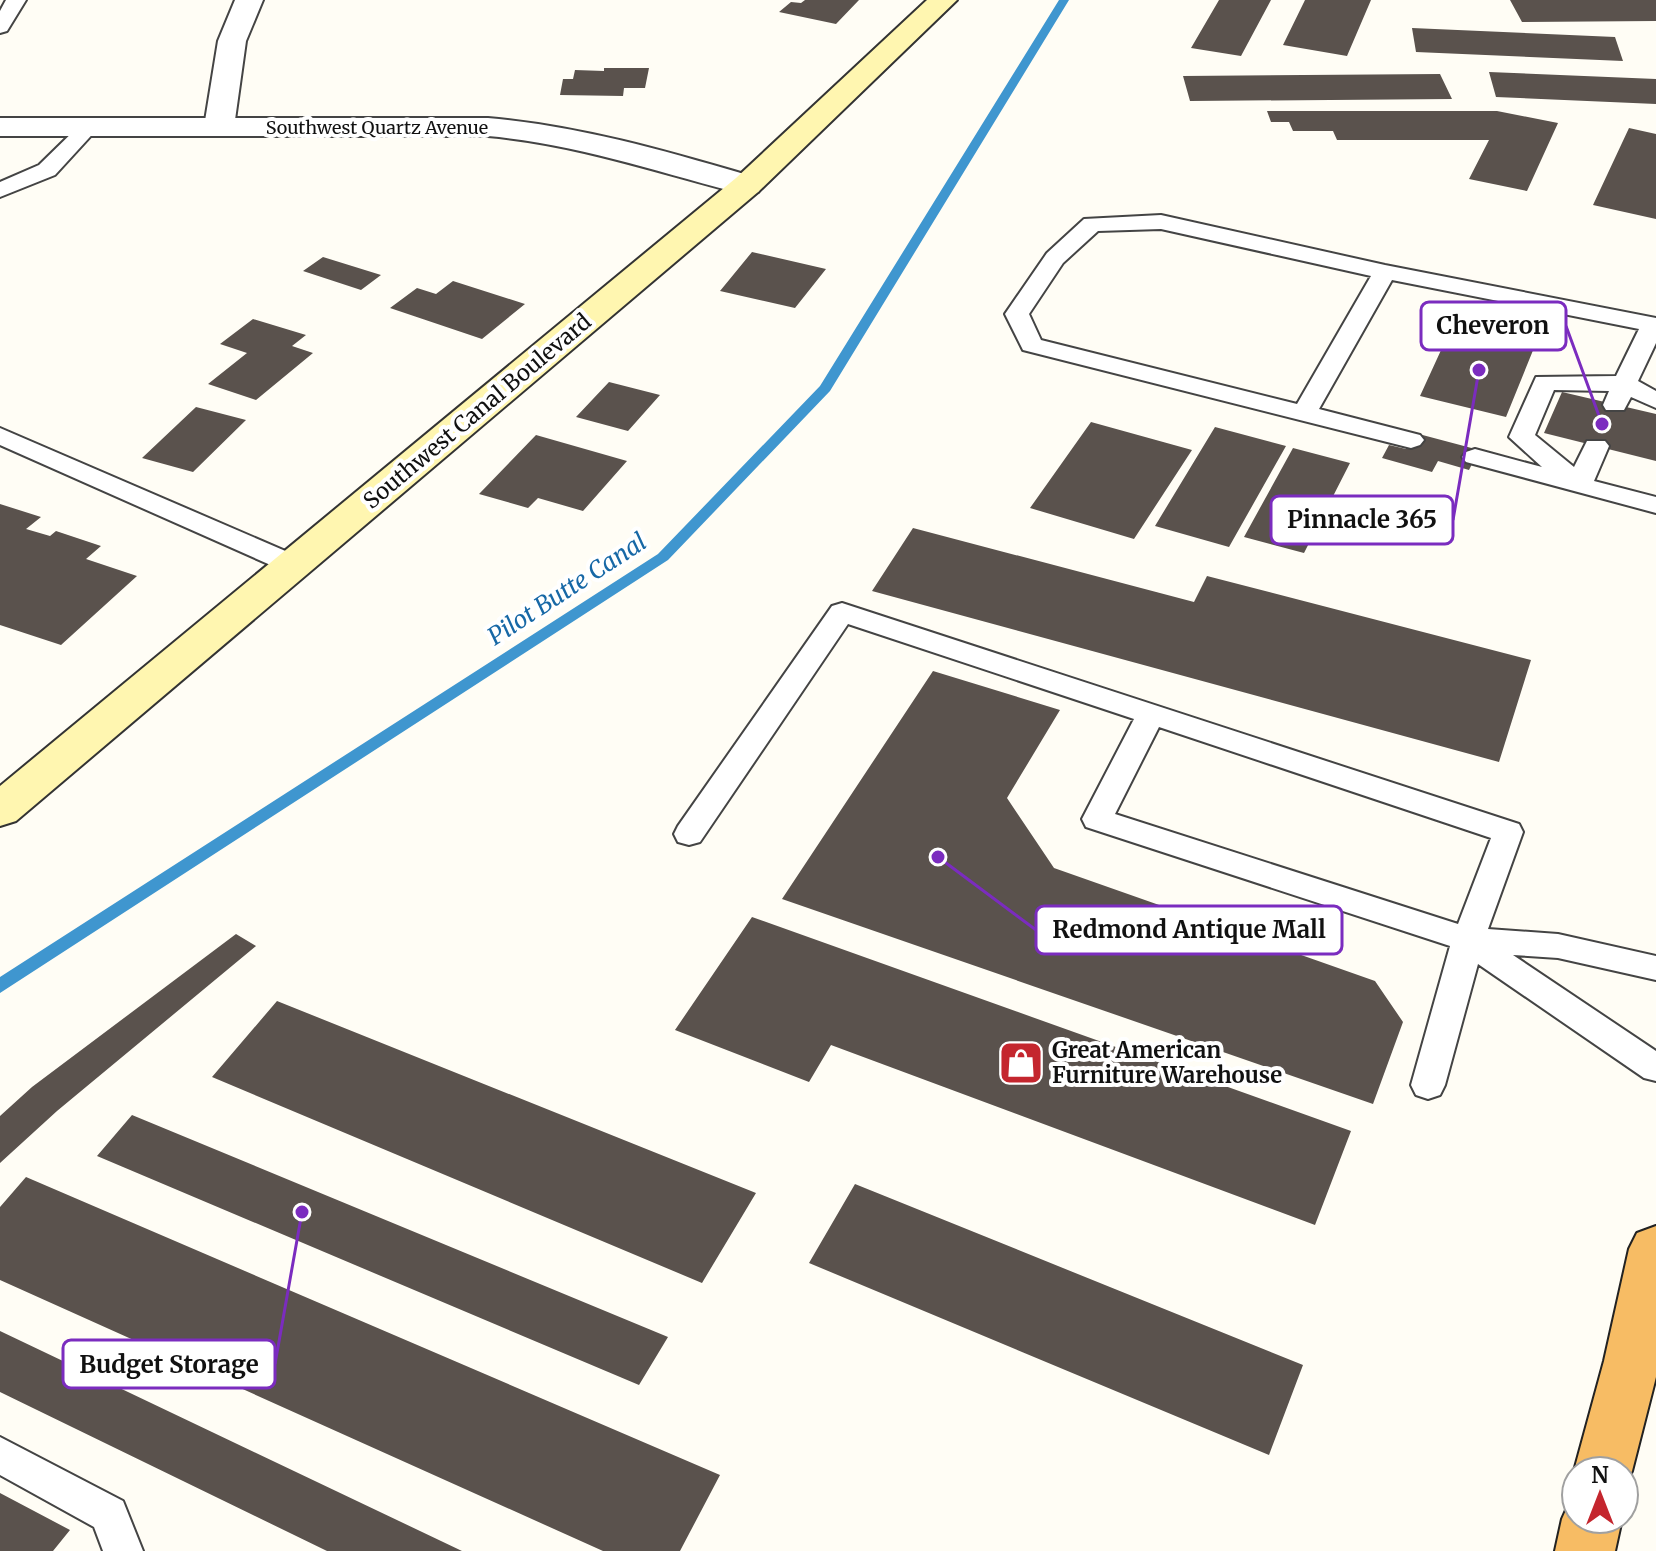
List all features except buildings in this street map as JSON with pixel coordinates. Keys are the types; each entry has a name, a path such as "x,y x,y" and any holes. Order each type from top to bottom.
{"highway":[{"path":"1607,1455 1632,1361 1656,1249"}],"main road":[{"name":"Southwest Canal Boulevard","path":"0,810 747,185 943,0"}],"street":[{"path":"219,127 232,41 249,0"},
{"name":"Southwest Quartz Avenue","path":"0,127 488,127 540,130 588,140 747,185"}],"lane":[{"path":"0,27 16,0"},
{"path":"0,190 47,170 89,127"},
{"path":"1411,440 1031,345 1017,314 1055,258 1092,224 1161,222 1385,272 1654,324 1620,394"},
{"path":"1304,413 1385,272"},
{"path":"1579,485 1522,437 1545,382 1656,401"},
{"path":"0,436 294,565"},
{"path":"1579,485 1596,446"},
{"path":"1475,457 1656,505"},
{"path":"689,834 842,612 1508,832 1468,940 1428,1085"},
{"path":"1151,714 1097,819 1468,940 1558,946 1656,968"},
{"path":"1468,940 1656,1068"},
{"path":"0,1455 109,1514 123,1551"}],"waterway":[{"name":"Pilot Butte Canal","path":"0,986 663,557 825,388 1064,0"}],"place":[{"name":"Pinnacle 365","path":"1479,370"},
{"name":"Cheveron","path":"1602,424"},
{"name":"Redmond Antique Mall","path":"938,857"},
{"name":"Great American Furniture Warehouse","path":"1021,1063"},
{"name":"Budget Storage","path":"302,1212"}]}
